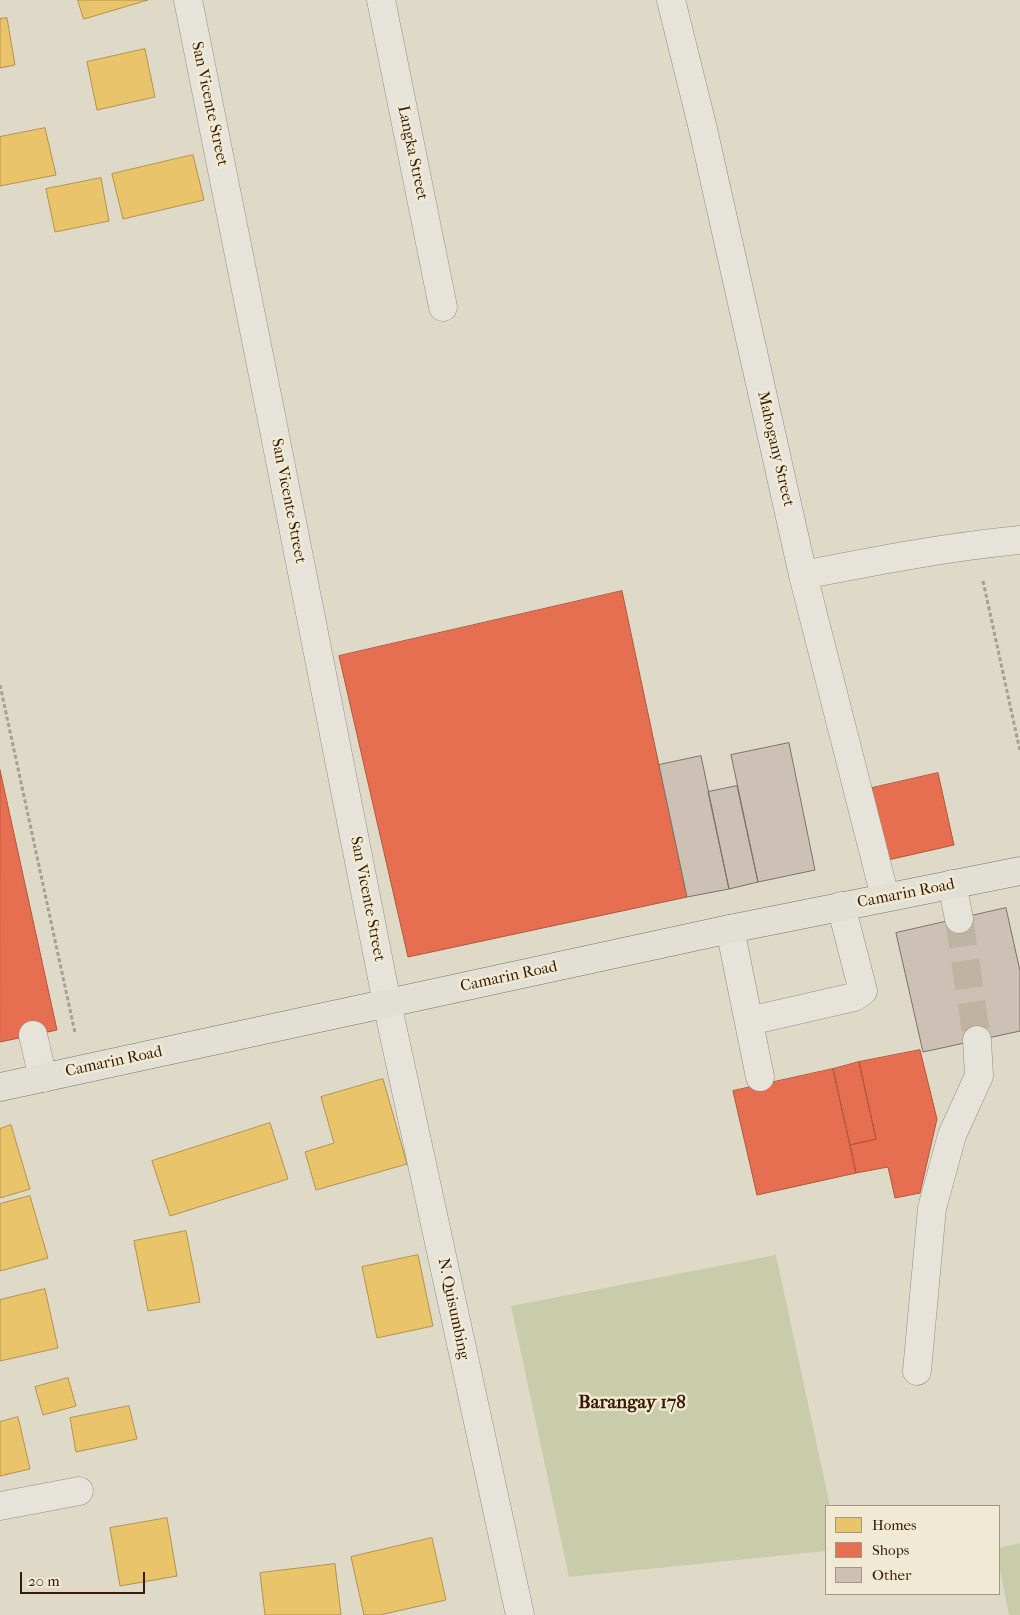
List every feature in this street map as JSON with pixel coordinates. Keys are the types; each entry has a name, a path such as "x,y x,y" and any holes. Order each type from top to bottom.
{"main road":[{"name":"Camarin Road","path":"0,1087 730,929 885,897 1020,872"}],"street":[{"name":"San Vicente Street","path":"188,0 387,1003"},
{"name":"Langka Street","path":"381,0 443,307"},
{"name":"Mahogany Street","path":"671,0 703,129 803,574 885,897"},
{"path":"803,574 976,544 1020,540"},
{"path":"952,884 959,919"},
{"path":"749,1021 854,997 863,991 841,906"},
{"path":"730,929 760,1076"},
{"name":"N. Quisumbing","path":"387,1003 520,1615"},
{"path":"33,1035 43,1078"},
{"path":"917,1371 932,1208 952,1134 979,1076 977,1040"},
{"path":"0,1506 79,1491"}],"path":[{"path":"976,544 1020,751"},
{"path":"0,685 83,1068"}],"green space":[{"path":"776,1255 830,1505 825,1505 825,1551 569,1577 511,1306"},
{"path":"1020,1543 1020,1615 1009,1615 1000,1570 1000,1548"}],"building: Homes":[{"path":"78,0 148,0 84,19"},
{"path":"7,18 15,65 0,68 0,19"},
{"path":"145,49 155,97 97,110 87,62"},
{"path":"45,128 56,175 0,186 0,137"},
{"path":"193,155 204,200 123,219 112,174"},
{"path":"101,178 109,221 55,232 46,189"},
{"path":"383,1079 407,1164 316,1190 305,1152 334,1143 321,1097"},
{"path":"270,1123 288,1179 170,1216 152,1161"},
{"path":"11,1125 30,1189 0,1198 0,1129"},
{"path":"30,1196 48,1258 0,1271 0,1204"},
{"path":"186,1231 200,1302 148,1311 134,1241"},
{"path":"418,1255 433,1326 377,1338 362,1267"},
{"path":"45,1289 58,1348 0,1361 0,1300"},
{"path":"68,1378 76,1406 43,1415 35,1387"},
{"path":"129,1406 137,1439 76,1452 70,1418"},
{"path":"18,1417 30,1469 0,1476 0,1422"},
{"path":"167,1518 177,1576 120,1586 110,1528"},
{"path":"432,1538 446,1600 380,1615 364,1615 351,1557"},
{"path":"335,1564 341,1615 265,1615 260,1573"}],"building: Shops":[{"path":"622,591 687,897 408,957 339,656"},
{"path":"0,770 57,1030 0,1042"},
{"path":"938,773 954,845 888,860 872,788"},
{"path":"920,1050 937,1119 920,1193 895,1198 888,1167 856,1173 850,1145 876,1139 859,1062"},
{"path":"859,1062 876,1139 850,1145 833,1069"},
{"path":"833,1069 856,1173 757,1195 733,1091"}],"building: Other":[{"path":"789,743 815,870 758,882 731,755"},
{"path":"701,756 729,889 687,897 659,765"},
{"path":"737,786 758,882 729,889 708,792"},
{"path":"1006,908 1020,971 1020,1031 923,1052 896,933"}],"tunnel":[{"path":"959,919 977,1040"}],"district":[{"name":"Barangay 178","path":"632,1403"}]}
